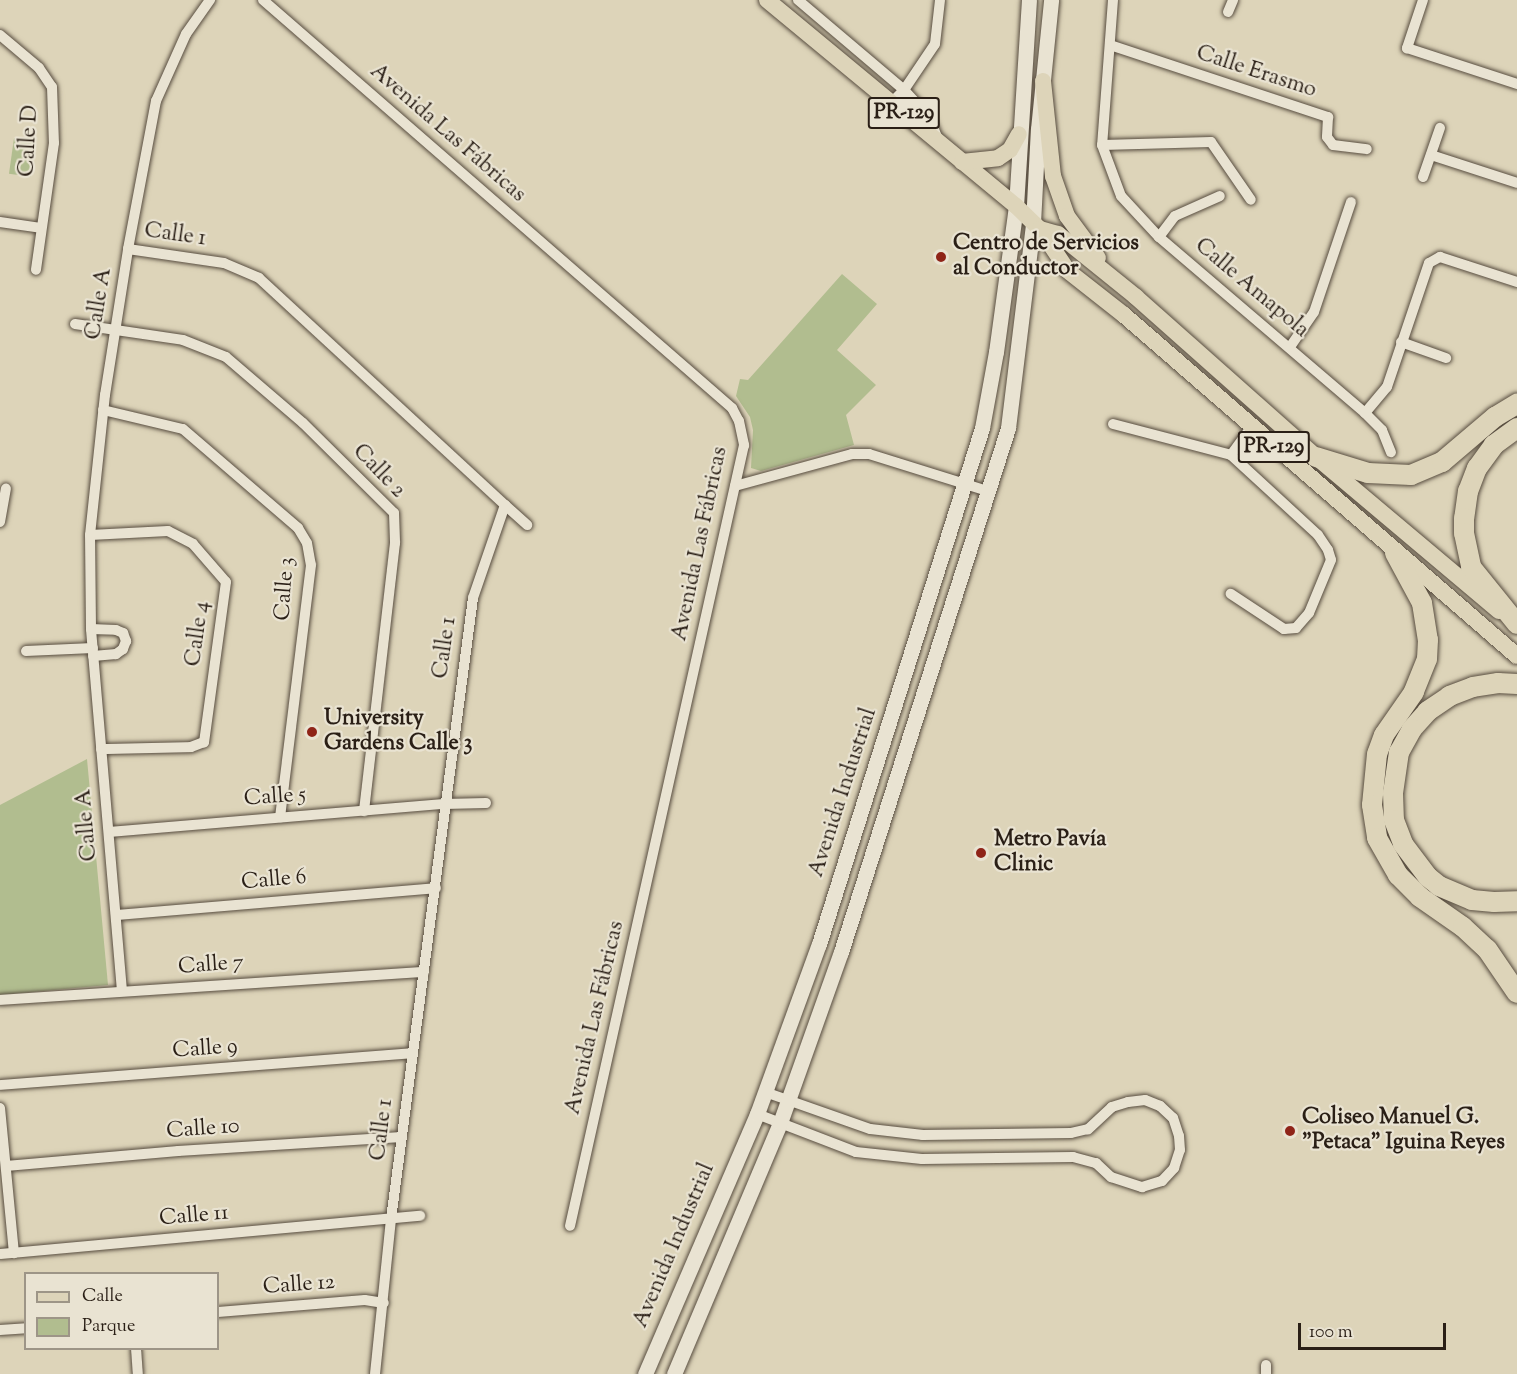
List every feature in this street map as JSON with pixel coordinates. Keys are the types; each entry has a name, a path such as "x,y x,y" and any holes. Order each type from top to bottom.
{"highway":[{"path":"1316,457 1368,473 1411,475 1442,462 1495,417 1517,404"},
{"path":"1517,428 1494,445 1477,468 1468,491 1464,518 1472,567 1517,625"},
{"path":"1395,553 1422,603 1428,640 1427,659 1414,692 1384,735 1377,754 1372,805 1377,838 1398,875 1420,897 1463,927 1487,949 1517,993"},
{"path":"1517,684 1498,683 1473,687 1450,696 1428,711 1412,729 1399,752 1393,793 1394,820 1403,844 1418,867 1433,882 1452,893 1472,900 1517,901"}],"main road":[{"name":"PR-129","path":"767,0 1016,206 1036,226 1068,270 1124,315 1395,553 1517,656"},
{"path":"1043,81 1053,176 1067,216 1096,257 1136,297"},
{"path":"962,162 998,158 1010,150 1019,134"},
{"name":"PR-129","path":"1036,226 1058,234 1136,297 1316,457 1517,625"}],"street":[{"name":"Calle A","path":"122,991 91,629 90,535 103,410 115,330 156,100 186,34 210,0"},
{"name":"Avenida Las Fábricas","path":"263,0 732,408 739,421 744,445 570,1226"},
{"path":"798,0 904,90 929,117 939,142"},
{"path":"891,103 904,90 935,44 940,0"},
{"name":"Avenida Industrial","path":"647,1368 757,1114 819,945 966,485 988,400 1016,206 1029,0"},
{"name":"Avenida Industrial","path":"673,1374 780,1123 841,952 1008,428 1036,226 1043,81 1051,0"},
{"name":"Calle Amapola","path":"1113,0 1102,145 1121,196 1159,237 1365,412 1382,429 1391,452"},
{"path":"1228,12 1233,0"},
{"path":"1423,0 1407,48 1517,84"},
{"name":"Calle D","path":"0,35 39,68 52,87 54,143 36,270"},
{"name":"Calle Erasmo","path":"1110,45 1328,117 1327,137 1333,145 1367,149"},
{"path":"1423,177 1440,128"},
{"path":"1102,145 1211,142 1251,200"},
{"path":"1431,155 1517,183"},
{"path":"1159,237 1175,216 1220,196"},
{"path":"1290,347 1314,312 1351,202"},
{"path":"0,222 41,228"},
{"name":"Calle 1","path":"128,249 224,263 259,278 505,505 473,598 391,1219 375,1374"},
{"path":"1365,412 1387,387 1429,263 1440,257 1517,282"},
{"path":"75,324 115,330"},
{"name":"Calle 2","path":"115,330 183,340 226,357 303,423 394,513 395,543 364,811"},
{"path":"1401,342 1446,358"},
{"name":"Calle 3","path":"103,410 183,429 298,528 307,543 311,565 280,817"},
{"path":"1113,424 1231,455 1318,535 1331,560 1310,613 1296,628 1284,629 1231,594"},
{"path":"1231,455 1251,427"},
{"path":"735,486 852,454 869,454 988,491"},
{"path":"0,522 6,489"},
{"path":"505,505 527,525"},
{"name":"Calle 4","path":"90,535 168,531 193,544 226,582 204,742 191,747 100,749"},
{"path":"26,651 116,654 123,649 126,641 123,633 116,630 91,629"},
{"name":"Calle 5","path":"109,832 444,804 486,803"},
{"name":"Calle 6","path":"116,915 436,888"},
{"name":"Calle 7","path":"0,1000 424,972"},
{"name":"Calle 9","path":"0,1085 413,1053"},
{"path":"757,1114 856,1152 889,1157 1072,1157 1096,1163 1111,1177 1142,1187 1162,1181 1174,1168 1180,1150 1179,1136 1173,1118 1161,1106 1145,1100 1112,1107 1088,1129 1071,1133 923,1135 870,1129 765,1092"},
{"path":"0,1108 14,1253"},
{"name":"Calle 10","path":"6,1166 178,1151 402,1137"},
{"name":"Calle 11","path":"0,1254 420,1216"},
{"name":"Calle 12","path":"219,1312 365,1300 384,1303"},
{"path":"0,1330 24,1328"},
{"path":"136,1350 138,1374"},
{"path":"647,1368 673,1374"}],"green space":[{"path":"14,138 36,141 31,177 9,174"},
{"path":"842,274 877,304 837,350 876,385 846,415 854,445 761,471 751,468 753,430 750,417 736,396 740,379 748,380"},
{"path":"87,759 108,985 0,995 0,805"}],"place":[{"name":"Centro de Servicios al Conductor","path":"941,257"},
{"name":"University Gardens Calle 3","path":"312,732"},
{"name":"Metro Pavía Clinic","path":"981,853"},
{"name":"Coliseo Manuel G. \"Petaca\" Iguina Reyes","path":"1290,1131"}]}
